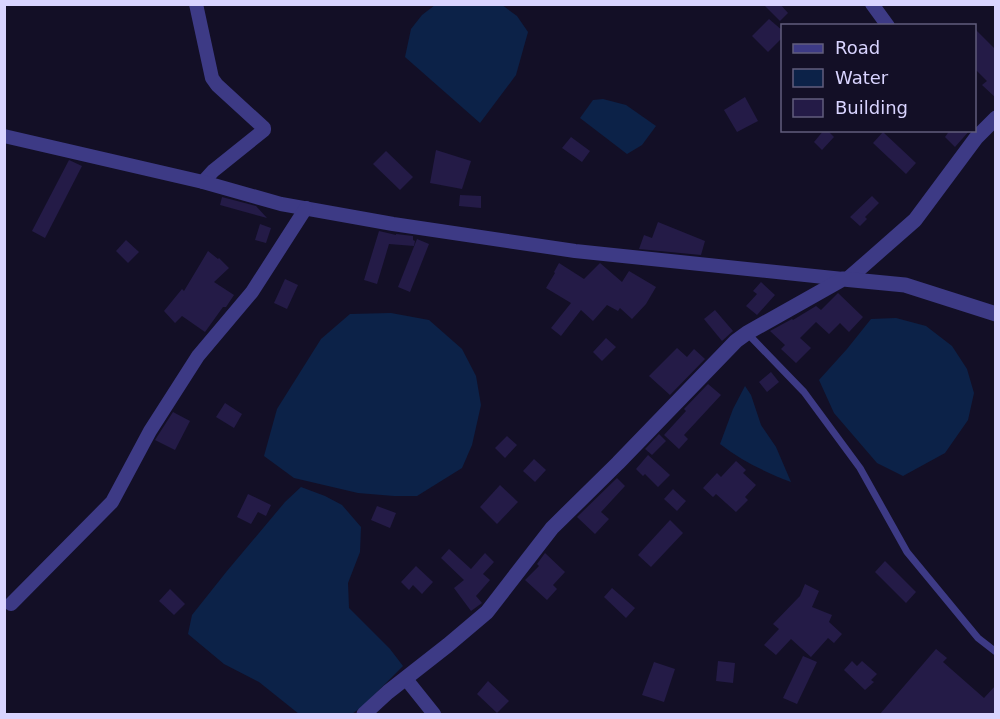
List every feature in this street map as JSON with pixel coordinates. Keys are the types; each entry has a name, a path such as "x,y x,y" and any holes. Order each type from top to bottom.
{"street":[{"path":"196,4 212,78 264,128 213,171 204,182"},
{"path":"872,4 887,24"},
{"path":"364,714 487,612 552,528 736,341 846,279 915,220 976,138 996,118"},
{"path":"4,136 204,182 281,204 393,224 575,251 905,285 996,314"},
{"path":"11,604 112,502 150,430 198,356 252,292 306,208"},
{"path":"406,679 434,714"}],"lane":[{"path":"747,333 804,392 860,468 907,552 978,638 996,652"}],"water":[{"path":"435,5 502,5 517,16 528,32 516,75 480,123 405,57 411,29 422,15"},
{"path":"603,99 626,105 656,126 642,145 627,154 580,118 593,100"},
{"path":"391,313 429,320 462,349 476,376 481,405 472,445 462,468 417,496 358,493 294,478 264,456 277,409 321,339 350,314"},
{"path":"896,318 926,326 952,346 967,369 974,393 968,420 945,453 903,476 877,463 834,413 819,380 871,319"},
{"path":"745,386 751,395 761,425 776,447 791,482 754,466 720,444 733,409"},
{"path":"301,487 342,505 361,527 360,552 348,583 349,608 390,649 403,666 352,714 299,714 259,682 224,664 188,634 192,615 285,502"}],"building":[{"path":"763,4 780,4 788,13 780,21"},
{"path":"769,19 781,29 781,39 768,52 752,36"},
{"path":"976,30 996,50 996,98 982,85 987,81 976,70"},
{"path":"745,97 758,121 737,132 724,110"},
{"path":"822,132 829,132 834,137 822,150 814,142"},
{"path":"883,132 916,163 906,174 873,143"},
{"path":"949,132 968,132 955,147 945,137"},
{"path":"571,137 590,151 582,162 562,148"},
{"path":"436,150 471,161 462,189 430,183"},
{"path":"386,151 413,177 400,190 373,164"},
{"path":"69,160 82,166 45,238 32,231"},
{"path":"460,195 481,196 481,208 459,206"},
{"path":"872,196 879,203 865,217 867,219 860,226 850,217"},
{"path":"222,197 256,206 267,218 220,205"},
{"path":"658,222 705,241 701,255 639,249 644,235 652,238"},
{"path":"260,224 271,228 266,243 255,240"},
{"path":"379,231 413,236 415,241 414,246 389,244 377,284 364,280"},
{"path":"417,239 429,244 410,292 398,287"},
{"path":"126,240 139,252 128,263 116,251"},
{"path":"208,251 229,268 214,282 234,295 205,332 182,316 175,323 164,311 182,289 184,291"},
{"path":"559,263 584,279 600,263 622,282 629,271 656,287 646,304 632,319 620,308 618,311 607,305 593,321 581,310 561,336 551,328 571,303 546,288"},
{"path":"285,279 298,285 287,309 274,303"},
{"path":"761,282 775,295 757,315 746,306 757,294 753,291"},
{"path":"838,293 863,317 849,332 840,323 829,334 816,322 800,338 811,348 796,363 781,349 785,345 770,331 816,306 821,310"},
{"path":"715,310 733,331 722,341 704,319"},
{"path":"606,338 616,347 602,361 593,352"},
{"path":"677,348 687,357 694,349 705,359 670,395 649,376"},
{"path":"771,372 779,382 767,392 759,382"},
{"path":"708,384 721,395 684,435 688,439 679,449 664,435 686,411 684,409"},
{"path":"225,403 242,414 234,428 216,417"},
{"path":"173,412 190,421 175,450 155,440"},
{"path":"659,434 666,441 652,455 645,449"},
{"path":"507,436 517,445 505,458 495,448"},
{"path":"648,455 670,475 658,487 645,474 643,476 636,469"},
{"path":"534,459 546,470 535,482 523,471"},
{"path":"736,461 746,470 743,473 756,485 745,497 748,500 736,512 716,494 713,497 703,488 717,473 721,477"},
{"path":"617,478 625,486 601,512 609,519 595,534 577,517"},
{"path":"500,485 518,502 497,524 480,507"},
{"path":"673,489 686,501 677,511 664,499"},
{"path":"248,494 271,505 266,516 258,512 251,524 237,517"},
{"path":"377,506 396,513 390,528 371,520"},
{"path":"670,520 683,533 651,567 638,555"},
{"path":"449,549 471,569 485,553 494,562 483,574 490,580 476,596 482,603 471,611 454,588 464,580 441,558"},
{"path":"545,553 565,572 553,585 557,589 547,600 525,580 539,566 537,564"},
{"path":"885,561 916,592 906,603 875,572"},
{"path":"416,566 433,582 422,594 413,585 409,590 401,582"},
{"path":"805,584 819,591 812,607 832,615 829,622 842,634 834,643 828,638 811,657 791,639 776,655 764,645 779,629 773,624 800,596"},
{"path":"612,588 635,608 626,618 604,597"},
{"path":"170,589 185,604 174,615 159,601"},
{"path":"936,649 947,658 943,662 984,698 996,685 996,714 880,714"},
{"path":"803,656 817,662 797,704 783,698"},
{"path":"718,661 735,663 733,683 716,681"},
{"path":"852,661 857,666 862,661 877,674 871,680 874,682 865,690 844,670"},
{"path":"654,662 675,669 664,702 642,695"},
{"path":"488,681 509,701 497,713 477,694"}]}
